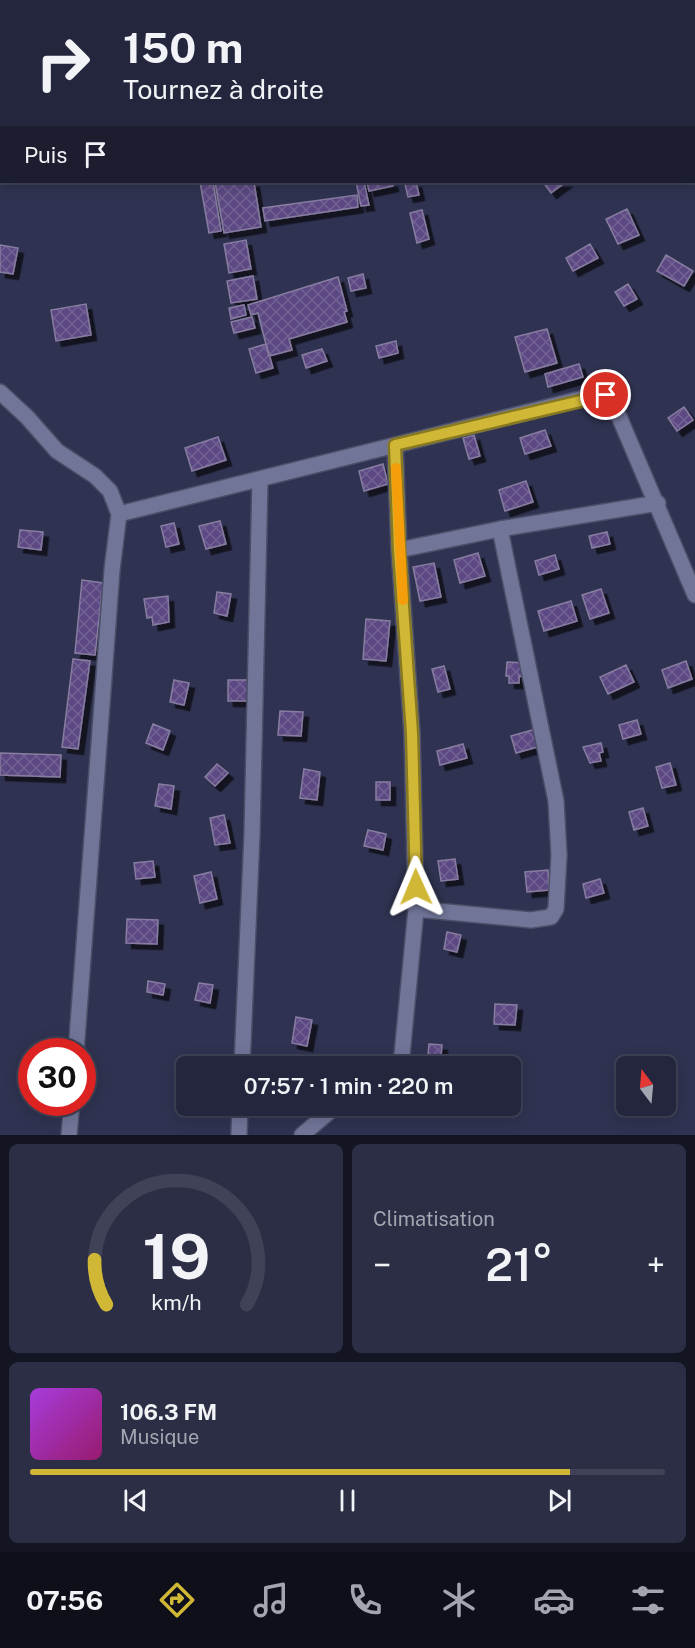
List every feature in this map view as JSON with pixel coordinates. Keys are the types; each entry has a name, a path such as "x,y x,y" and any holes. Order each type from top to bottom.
{"street":[{"path":"0,392 27,417 57,451 95,476 110,490 119,514 112,570 77,1038"},
{"path":"119,514 606,395 612,400 658,503 695,595"},
{"path":"395,445 399,550 412,733 417,909 401,1056"},
{"path":"242,1056 252,834 260,480"},
{"path":"399,550 500,529 658,503"},
{"path":"417,909 531,920 551,917 556,909 559,855 556,801 500,529"},
{"path":"69,1135 71,1116"},
{"path":"238,1135 239,1116"},
{"path":"302,1135 324,1116"}],"building":[{"path":"200,183 213,183 221,231 209,233"},
{"path":"215,183 254,183 261,227 224,233"},
{"path":"356,183 364,183 369,205 361,206"},
{"path":"367,183 392,183 393,186 369,191"},
{"path":"416,183 419,195 408,197 405,184"},
{"path":"544,183 565,183 551,193"},
{"path":"357,195 358,207 265,221 263,208"},
{"path":"627,209 639,235 618,244 606,219"},
{"path":"422,210 429,239 417,243 410,213"},
{"path":"246,240 251,269 229,273 224,244"},
{"path":"590,244 598,258 573,271 566,258"},
{"path":"0,245 18,248 13,274 0,272"},
{"path":"666,255 693,271 684,286 657,271"},
{"path":"363,274 366,288 351,291 348,278"},
{"path":"253,276 257,299 231,303 227,281"},
{"path":"338,277 347,311 344,312 347,322 289,339 292,350 269,356 258,313 251,315 248,305"},
{"path":"628,284 637,299 624,306 615,292"},
{"path":"86,304 91,335 56,341 51,310"},
{"path":"244,305 246,315 231,319 229,308"},
{"path":"252,317 255,328 234,333 231,322"},
{"path":"547,329 557,363 525,372 515,337"},
{"path":"396,341 398,353 379,358 376,346"},
{"path":"266,344 273,368 256,373 249,349"},
{"path":"322,349 327,361 306,368 302,355"},
{"path":"579,364 583,377 548,387 545,374"},
{"path":"684,407 693,420 677,431 668,418"},
{"path":"545,430 551,446 525,454 520,438"},
{"path":"474,435 480,456 469,459 463,438"},
{"path":"218,437 226,460 192,471 185,448"},
{"path":"383,464 388,484 364,491 359,471"},
{"path":"526,481 533,502 505,511 499,490"},
{"path":"220,521 226,544 206,549 199,526"},
{"path":"174,523 179,544 166,547 161,526"},
{"path":"20,530 43,532 41,550 18,547"},
{"path":"607,532 610,544 592,548 589,536"},
{"path":"478,553 485,576 460,583 454,560"},
{"path":"555,555 559,569 539,575 535,561"},
{"path":"434,563 441,597 420,601 413,567"},
{"path":"82,580 103,583 95,655 75,653"},
{"path":"601,589 609,613 590,619 582,595"},
{"path":"217,592 231,594 227,616 214,613"},
{"path":"168,596 169,622 153,625 152,617 147,618 144,599"},
{"path":"571,601 577,621 544,631 538,611"},
{"path":"366,619 390,621 386,661 363,659"},
{"path":"73,659 90,661 78,749 62,747"},
{"path":"686,661 692,679 668,688 662,670"},
{"path":"507,662 525,663 524,677 519,676 519,683 509,683 509,676 506,676"},
{"path":"626,665 634,682 608,694 600,677"},
{"path":"444,666 450,689 438,692 432,669"},
{"path":"174,680 189,683 184,705 170,702"},
{"path":"228,680 248,680 248,701 228,701"},
{"path":"280,711 303,712 301,736 278,735"},
{"path":"637,720 641,734 623,739 619,725"},
{"path":"153,724 170,731 163,750 146,743"},
{"path":"536,729 541,746 516,753 511,736"},
{"path":"601,743 603,752 599,753 601,761 590,763 583,747"},
{"path":"463,744 467,758 440,765 437,751"},
{"path":"0,753 61,755 60,777 0,775"},
{"path":"670,763 676,785 662,788 656,767"},
{"path":"217,764 228,773 215,786 205,777"},
{"path":"304,769 320,772 317,800 300,798"},
{"path":"376,782 390,782 390,800 376,800"},
{"path":"159,784 174,786 171,809 155,806"},
{"path":"643,808 648,826 634,830 629,812"},
{"path":"224,815 230,843 215,845 210,818"},
{"path":"368,830 386,834 383,850 364,846"},
{"path":"455,859 458,879 441,881 438,861"},
{"path":"153,861 155,877 136,879 134,863"},
{"path":"548,870 549,890 527,892 525,872"},
{"path":"211,872 217,899 200,903 194,876"},
{"path":"600,879 604,893 586,898 583,884"},
{"path":"127,919 158,920 157,944 126,943"},
{"path":"447,932 461,935 457,952 444,949"},
{"path":"148,981 165,984 163,995 147,992"},
{"path":"199,983 213,985 210,1003 195,1000"},
{"path":"495,1004 517,1005 515,1025 494,1024"},
{"path":"296,1017 312,1020 307,1046 292,1043"},
{"path":"429,1044 442,1045 441,1056 428,1056"}],"slow traffic":[{"path":"396,468 403,600"}],"route":[{"path":"416,887 412,733 399,550 395,445 606,395"}]}
